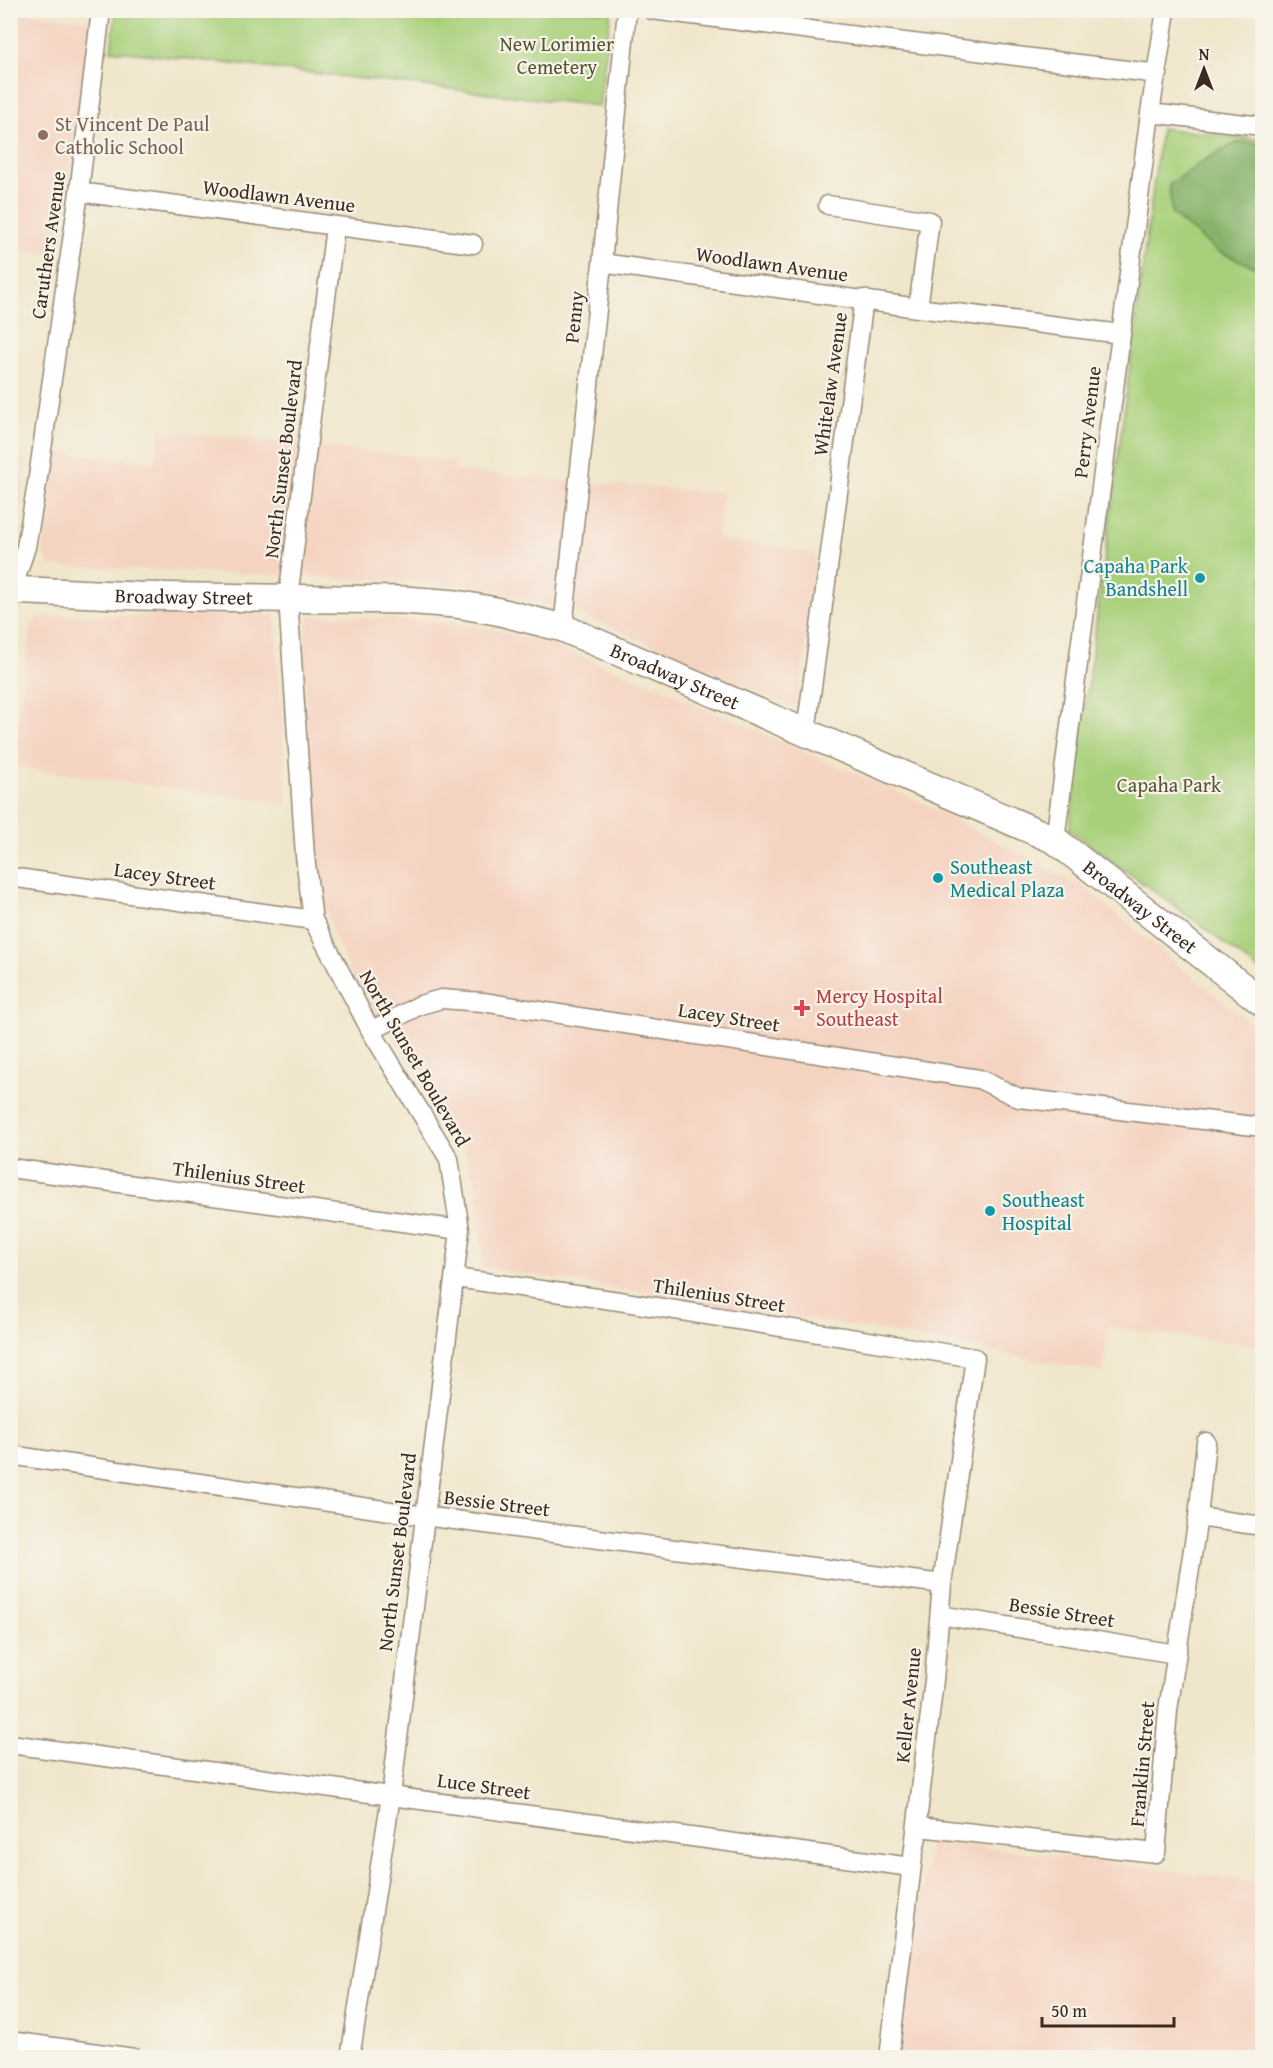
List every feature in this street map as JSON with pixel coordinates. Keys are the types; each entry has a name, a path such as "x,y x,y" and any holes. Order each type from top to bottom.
{"main road":[{"name":"Broadway Street","path":"11,590 137,596 404,600 456,604 563,627 1055,840 1263,1002"}],"street":[{"name":"Caruthers Avenue","path":"11,590 26,547 37,484 79,192 101,10"},
{"name":"Penny","path":"563,627 627,10"},
{"path":"652,10 1158,74"},
{"name":"Perry Avenue","path":"1055,840 1150,113 1158,74 1166,10"},
{"path":"1150,113 1263,126"},
{"name":"Woodlawn Avenue","path":"79,192 473,244"},
{"path":"828,205 930,220 918,308"},
{"name":"North Sunset Boulevard","path":"335,227 288,598 305,856 313,920 371,1031 449,1159 460,1230 391,1796 350,2058"},
{"name":"Woodlawn Avenue","path":"602,263 864,299"},
{"name":"Whitelaw Avenue","path":"806,732 864,299 1121,334"},
{"name":"Lacey Street","path":"10,877 313,920"},
{"name":"Lacey Street","path":"371,1031 420,1005 441,999 483,1002 979,1079 1019,1098 1263,1126"},
{"name":"Thilenius Street","path":"10,1168 460,1230"},
{"name":"Thilenius Street","path":"455,1278 619,1301 975,1358"},
{"name":"Keller Avenue","path":"889,2058 934,1680 942,1584 975,1358"},
{"name":"Franklin Street","path":"911,1867 919,1827 1156,1853 1168,1710 1198,1517 1206,1442"},
{"name":"Bessie Street","path":"10,1455 424,1516 942,1584"},
{"path":"1198,1517 1263,1526"},
{"name":"Bessie Street","path":"940,1615 1176,1654"},
{"name":"Luce Street","path":"10,1744 911,1867"},
{"path":"10,2041 134,2058"}],"shaded area":[{"name":"St Vincent De Paul Catholic School","path":"11,11 93,21 57,254 11,249"},
{"path":"160,430 455,461 454,471 722,493 717,539 816,553 798,709 585,616 485,587 443,582 50,566 43,553 55,452 155,463"},
{"path":"10,456 27,458 11,562"},
{"path":"275,615 288,804 11,766 32,623 41,616"},
{"name":"Mercy Hospital Southeast","path":"308,615 434,621 485,627 542,642 627,674 919,801 1084,887 1202,985 1262,1031 1262,1346 1109,1327 1103,1372 966,1345 483,1267 477,1186 460,1139 352,976 333,932 326,907 319,876 306,714 304,647"},
{"path":"930,1840 1262,1883 1262,2057 901,2057"}],"green space":[{"name":"New Lorimier Cemetery","path":"116,10 611,11 599,106 111,50"},
{"name":"Capaha Park","path":"1161,128 1262,140 1262,973 1194,920 1069,830"},
{"path":"1238,142 1262,144 1262,270 1217,251 1172,214 1169,185 1206,159"}],"place":[{"name":"St Vincent De Paul Catholic School","path":"43,135"},
{"name":"Capaha Park Bandshell","path":"1200,578"},
{"name":"Southeast Medical Plaza","path":"938,878"},
{"name":"Mercy Hospital Southeast","path":"802,1008"},
{"name":"Southeast Hospital","path":"990,1211"}]}
